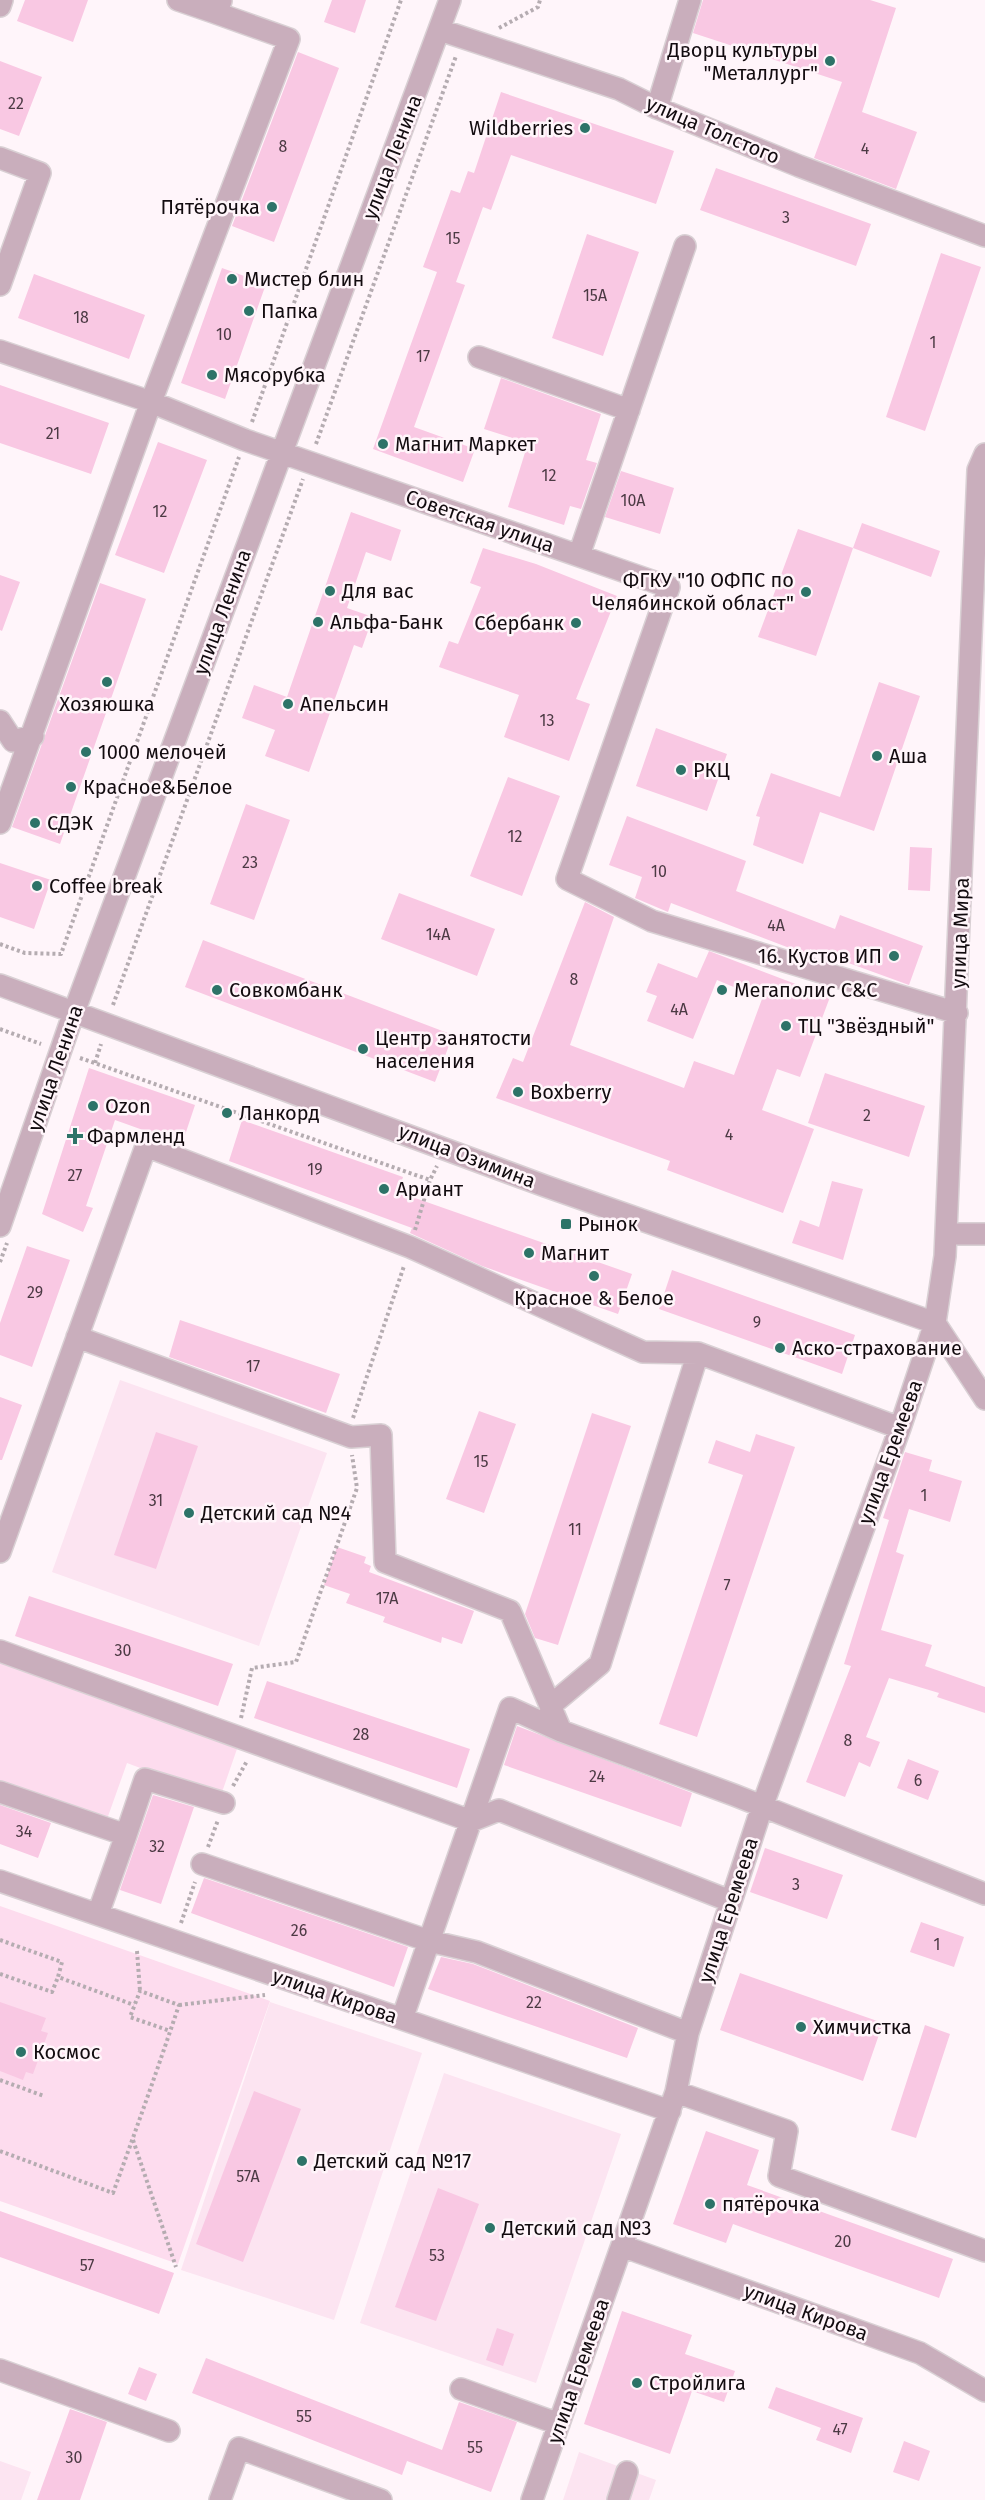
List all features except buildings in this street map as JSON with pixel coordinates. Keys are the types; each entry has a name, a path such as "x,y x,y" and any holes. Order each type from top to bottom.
{"street":[{"path":"0,6 2,0"},
{"path":"0,823 151,402 289,39 218,7 178,0"},
{"name":"улица Ленина","path":"0,1226 74,1012 450,0"},
{"path":"657,108 690,0"},
{"name":"улица Толстого","path":"440,30 619,89 657,108 800,166 985,236"},
{"path":"0,158 40,173 0,285"},
{"path":"579,555 685,246"},
{"name":"Советская улица","path":"0,351 151,402 282,453 669,586 567,879 652,921 957,1013"},
{"path":"479,357 629,410"},
{"name":"улица Мира","path":"935,1323 946,1234 978,470 985,454"},
{"path":"0,721 13,741 33,736"},
{"name":"улица Озимина","path":"0,985 545,1186 935,1323"},
{"path":"0,1552 146,1146 410,1247 643,1352 698,1353 900,1428"},
{"path":"946,1234 985,1234"},
{"path":"935,1323 982,1392"},
{"name":"улица Еремеева","path":"532,2500 673,2101 688,2033 762,1807 900,1428 935,1323"},
{"path":"78,1337 351,1437 381,1435 385,1562 510,1611 561,1731"},
{"path":"550,1706 600,1664 698,1353"},
{"path":"0,1651 471,1821 499,1810 730,1901"},
{"path":"402,2019 510,1708 561,1731 985,1894"},
{"path":"98,1914 145,1779 224,1803"},
{"path":"0,1792 126,1835"},
{"path":"202,1864 429,1941 477,1952 688,2033"},
{"name":"улица Кирова","path":"0,1881 402,2019 673,2101 787,2131 779,2176 985,2250"},
{"name":"улица Кирова","path":"622,2246 920,2353 983,2392"},
{"path":"0,2370 169,2431"},
{"path":"461,2390 559,2424"},
{"path":"220,2500 239,2448 381,2500"},
{"path":"618,2500 627,2472"}],"path":[{"path":"0,944 25,953 61,954 401,0"},
{"path":"95,1063 106,1025 459,48 538,7 540,0"},
{"path":"0,1029 60,1052 430,1179"},
{"path":"174,1941 224,1803 248,1760 241,1720 252,1668 296,1662 357,1488 351,1437 352,1422 430,1179 447,1148"},
{"path":"0,1940 62,1962 52,1992 0,1974"},
{"path":"137,1951 140,1991 130,2017 170,2031"},
{"path":"58,1977 134,2005"},
{"path":"140,1991 179,2005 265,1995"},
{"path":"0,2151 113,2193 179,2005"},
{"path":"0,2080 44,2096"},
{"path":"133,2139 176,2267"}],"shaded area":[{"name":"Детский сад №4","path":"120,1380 327,1453 259,1646 52,1572"},
{"path":"0,1659 238,1746 220,1798 127,1763 106,1822 0,1785"},
{"path":"0,1906 270,2001 178,2264 0,2201"},
{"name":"Детский сад №17","path":"270,2002 422,2053 334,2320 181,2270"},
{"name":"Детский сад №3","path":"444,2073 621,2134 536,2383 360,2323"},
{"path":"579,2452 656,2480 649,2500 563,2500"},
{"path":"0,2461 31,2472 21,2500 0,2500"}],"place":[{"name":"Дворц культуры \"Металлург\"","path":"830,61"},
{"name":"Wildberries","path":"585,128"},
{"name":"Пятёрочка","path":"272,207"},
{"name":"Мистер блин","path":"232,279"},
{"name":"Папка","path":"249,311"},
{"name":"Мясорубка","path":"212,375"},
{"name":"Магнит Маркет","path":"383,444"},
{"name":"Для вас","path":"330,591"},
{"name":"ФГКУ \"10 ОФПС по Челябинской област\"","path":"806,592"},
{"name":"Альфа-Банк","path":"318,622"},
{"name":"Сбербанк","path":"576,623"},
{"name":"Хозяюшка","path":"107,682"},
{"name":"Апельсин","path":"288,704"},
{"name":"1000 мелочей","path":"86,752"},
{"name":"Аша","path":"877,756"},
{"name":"РКЦ","path":"681,770"},
{"name":"Красное&Белое","path":"71,787"},
{"name":"СДЭК","path":"35,823"},
{"name":"Coffee break","path":"37,886"},
{"name":"16. Кустов ИП","path":"894,956"},
{"name":"Совкомбанк","path":"217,990"},
{"name":"Мегаполис C&C","path":"722,990"},
{"name":"ТЦ \"Звёздный\"","path":"786,1026"},
{"name":"Центр занятости населения","path":"363,1049"},
{"name":"Boxberry","path":"518,1092"},
{"name":"Ozon","path":"93,1106"},
{"name":"Ланкорд","path":"227,1113"},
{"name":"Фармленд","path":"75,1136"},
{"name":"Ариант","path":"384,1189"},
{"name":"Рынок","path":"566,1224"},
{"name":"Магнит","path":"529,1253"},
{"name":"Красное & Белое","path":"594,1276"},
{"name":"Аско-страхование","path":"780,1348"},
{"name":"Детский сад №4","path":"189,1513"},
{"name":"Химчистка","path":"801,2027"},
{"name":"Космос","path":"21,2052"},
{"name":"Детский сад №17","path":"302,2161"},
{"name":"пятёрочка","path":"710,2204"},
{"name":"Детский сад №3","path":"490,2228"},
{"name":"Стройлига","path":"637,2383"}]}
